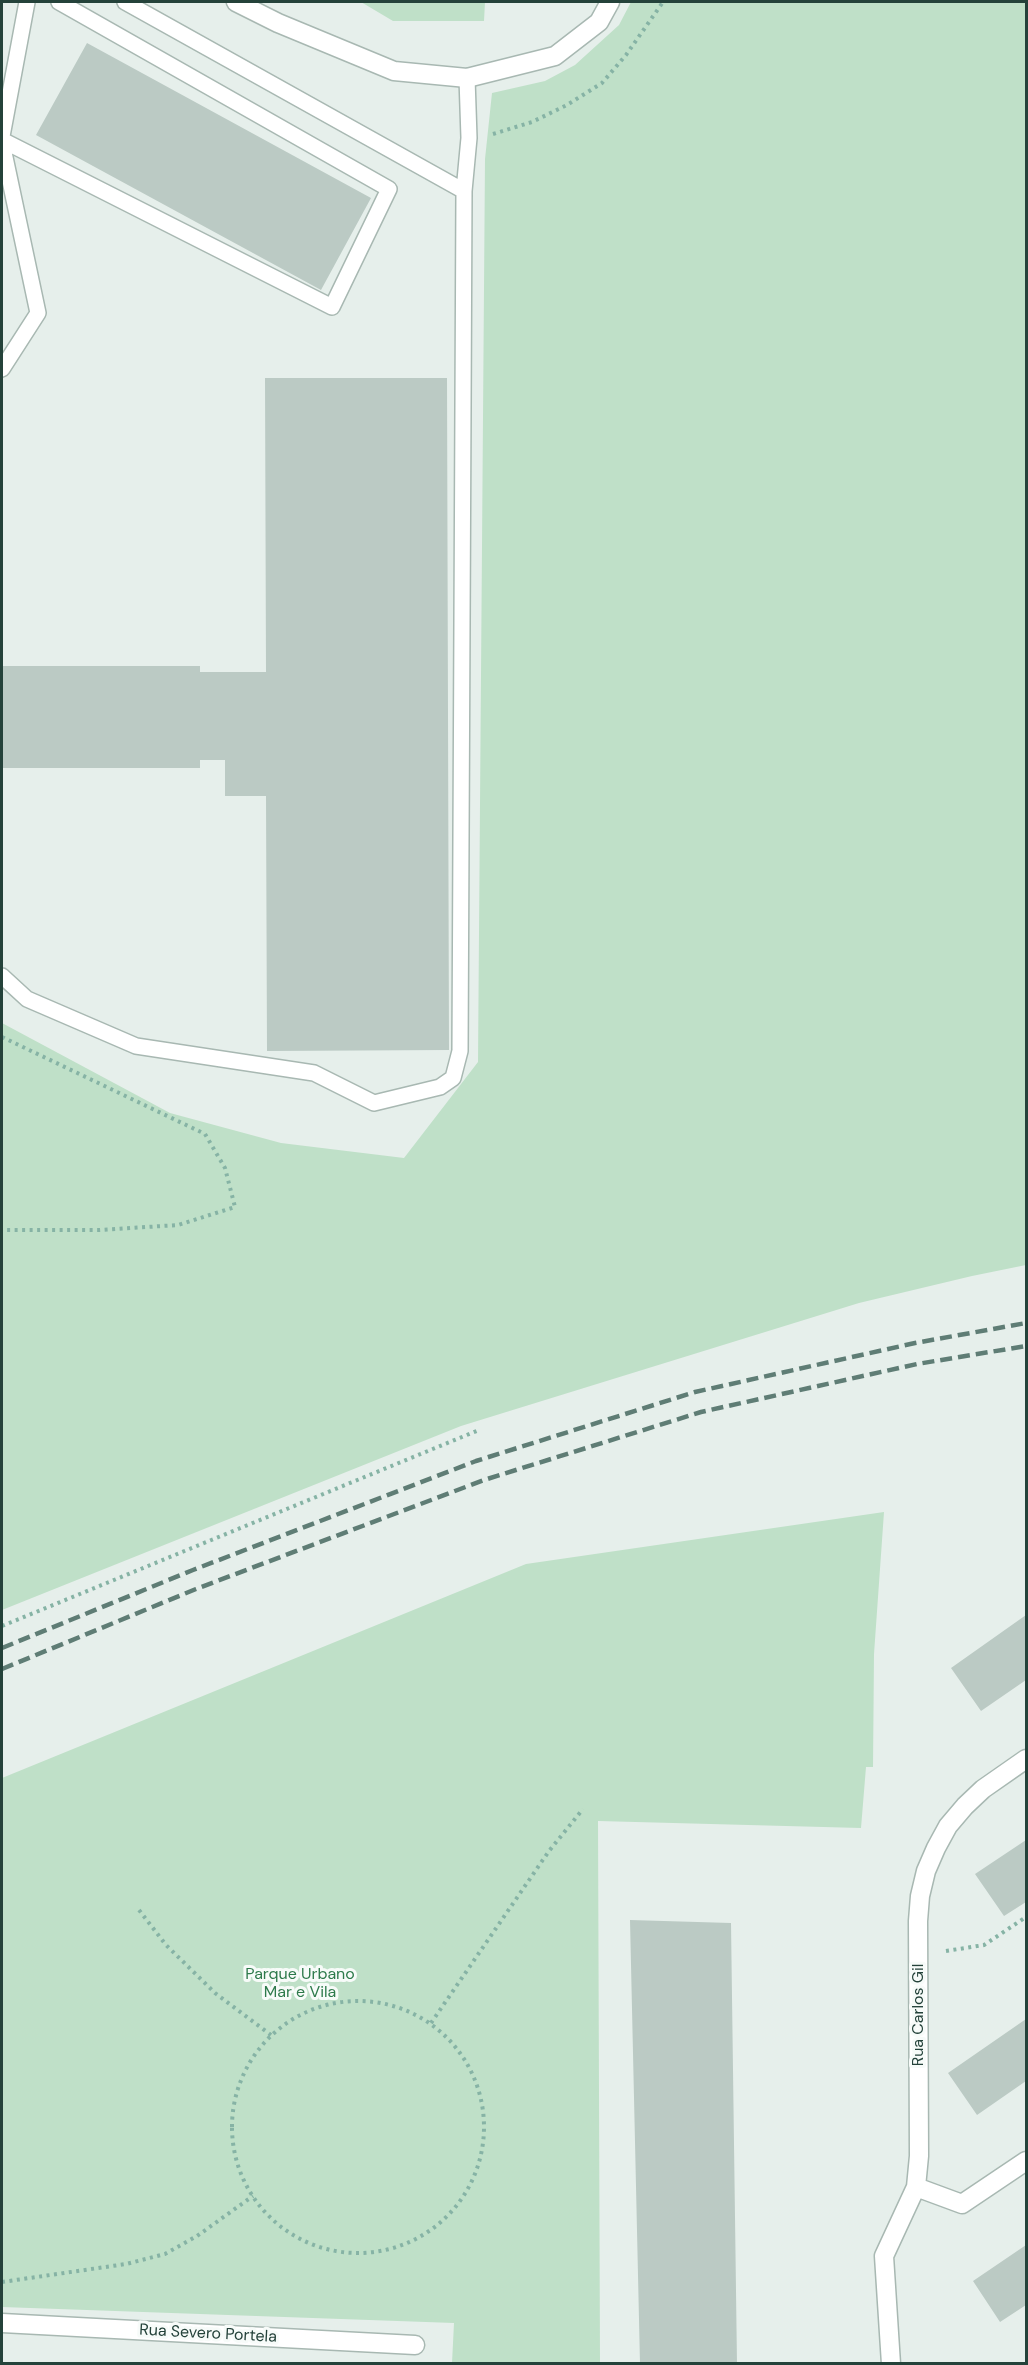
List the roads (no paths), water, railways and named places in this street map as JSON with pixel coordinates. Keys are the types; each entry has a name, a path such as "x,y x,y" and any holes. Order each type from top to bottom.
{"street":[{"path":"236,2 278,23 394,71 467,78 555,56 599,22 610,2"},
{"name":"Rua Carlos Gil","path":"891,2364 888,2346 884,2256 916,2187 919,2156 920,1896 926,1871 948,1826 983,1789 1026,1759"},
{"path":"916,2187 962,2204 1026,2161"},
{"name":"Rua Severo Portela","path":"2,2323 415,2345"}],"lane":[{"path":"2,369 38,313 2,140 27,2"},
{"path":"2,140 332,307 389,189 58,2"},
{"path":"125,2 464,191"},
{"path":"2,976 27,999 136,1046 314,1073 374,1103 440,1087 453,1078 460,1051 464,191 469,138 467,78"}],"railway":[{"path":"2,1648 193,1570 476,1461 695,1392 915,1343 1026,1323"},
{"path":"2,1669 196,1589 484,1480 701,1412 917,1364 1026,1346"}],"park label":[{"name":"Parque Urbano Mar e Vila","path":"300,1984"}]}
